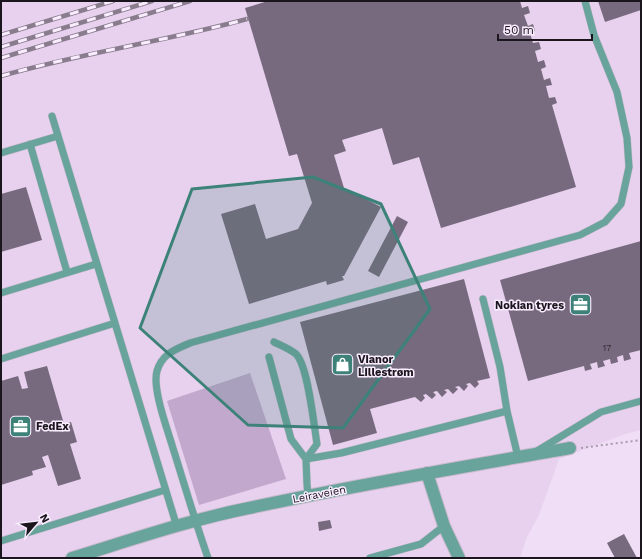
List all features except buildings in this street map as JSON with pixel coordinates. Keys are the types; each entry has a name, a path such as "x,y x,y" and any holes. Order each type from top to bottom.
{"street":[{"name":"Leiraveien","path":"72,558 176,526 248,508 427,473 570,448"},
{"path":"427,473 444,526 459,558"}],"lane":[{"path":"208,558 195,521 157,396 156,373 161,359 174,350 190,343 580,235 605,222 621,204 629,167 627,138 618,92 594,35 585,1"},
{"path":"52,116 176,526"},
{"path":"1,153 58,136"},
{"path":"30,144 67,272"},
{"path":"1,293 96,264"},
{"path":"483,299 500,367 507,411 524,456 601,412 641,401"},
{"path":"1,359 115,323"},
{"path":"274,342 296,354 302,364 310,394 317,444 306,459 306,484 308,496"},
{"path":"268,357 291,439 306,459"},
{"path":"306,459 341,453 507,411"},
{"path":"1,541 166,490"},
{"path":"370,558 421,544 444,526"}],"path":[{"path":"570,448 593,447 641,440"}],"highlighted area":[{"path":"313,177 381,204 430,309 343,428 248,425 140,328 192,189"}],"shaded area":[{"path":"1,1 641,1 641,430 625,434 559,459 539,515 527,537 520,558 1,558"},
{"path":"250,373 286,479 199,505 167,401"}],"railway":[{"path":"1,35 113,1"},
{"path":"1,47 152,1"},
{"path":"1,58 190,1"},
{"path":"1,76 62,60 186,34 247,19"}],"place":[{"name":"Nokian tyres","path":"580,305"},
{"name":"Vianor Lillestrøm","path":"342,365"},
{"name":"FedEx","path":"21,426"}]}
